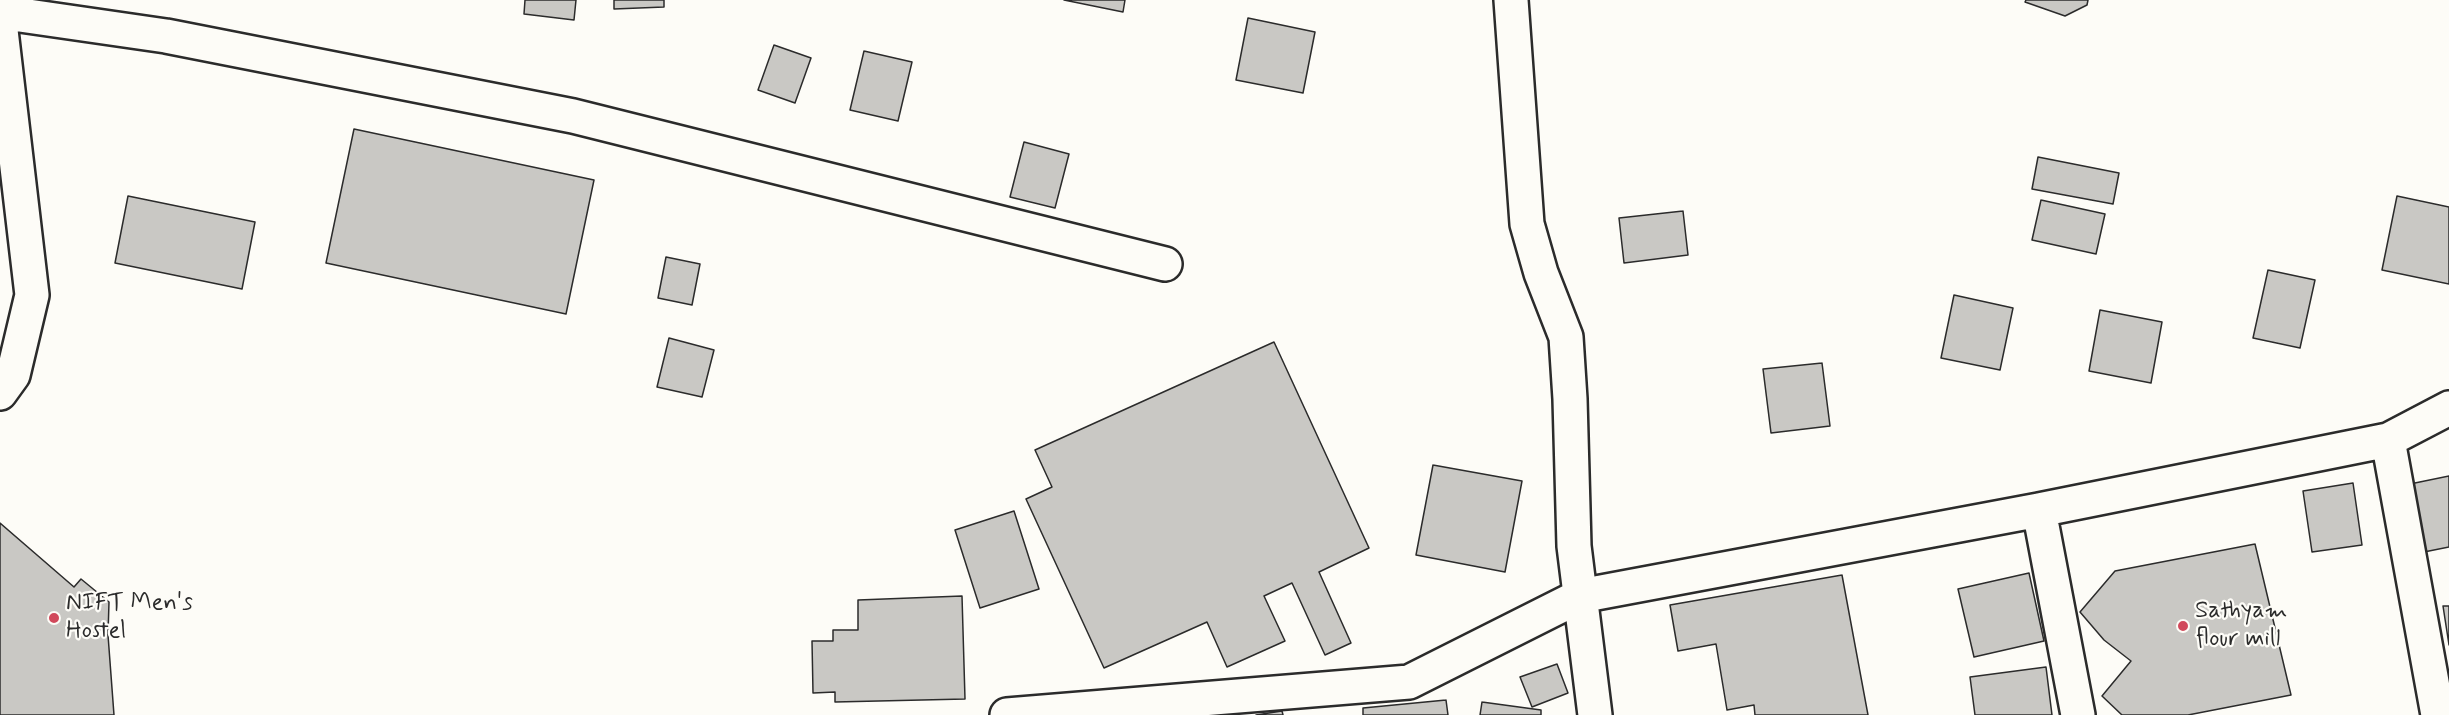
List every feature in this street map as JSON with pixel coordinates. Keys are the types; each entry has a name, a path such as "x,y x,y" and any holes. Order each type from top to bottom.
{"street":[{"path":"1511,0 1527,224 1541,273 1566,337 1574,546 1595,715"},
{"path":"0,12 166,36 573,116 1165,264"},
{"path":"0,22 32,295 14,375 0,393"},
{"path":"1007,715 1409,682 1580,596 2039,510 2388,440 2449,408"},
{"path":"2388,440 2438,715"},
{"path":"2039,510 2078,715"}],"building":[{"path":"525,0 576,0 574,20 524,14"},
{"path":"614,0 664,0 664,7 614,9"},
{"path":"1064,0 1125,0 1123,12"},
{"path":"2026,0 2088,0 2087,5 2065,16 2025,2"},
{"path":"1248,18 1315,32 1303,93 1236,80"},
{"path":"774,45 811,58 795,103 758,90"},
{"path":"864,51 912,62 898,121 850,110"},
{"path":"354,129 594,180 566,314 326,263"},
{"path":"1024,142 1069,154 1055,208 1010,197"},
{"path":"2038,157 2119,173 2113,204 2032,189"},
{"path":"128,196 255,222 242,289 115,263"},
{"path":"2397,196 2449,207 2449,284 2382,270"},
{"path":"2041,200 2105,214 2096,254 2032,240"},
{"path":"1683,211 1688,255 1624,263 1619,218"},
{"path":"666,257 700,264 692,305 658,298"},
{"path":"2268,270 2315,280 2300,348 2253,338"},
{"path":"1954,295 2013,308 2000,370 1941,358"},
{"path":"2100,310 2162,322 2151,383 2089,371"},
{"path":"669,338 714,350 702,397 657,387"},
{"path":"1274,342 1369,548 1319,572 1351,643 1325,655 1292,583 1264,596 1285,641 1227,667 1207,622 1104,668 1026,499 1052,487 1035,450"},
{"path":"1822,363 1830,426 1771,433 1763,369"},
{"path":"1433,465 1522,481 1505,572 1416,555"},
{"path":"2449,476 2449,547 2424,552 2410,484"},
{"path":"2353,483 2362,545 2312,552 2303,491"},
{"path":"1014,511 1039,589 980,608 955,530"},
{"name":"NIFT Men's Hostel","path":"0,523 74,587 81,579 109,602 108,635 114,715 0,715"},
{"name":"Sathyam flour mill","path":"2255,544 2291,695 2188,715 2122,715 2102,696 2131,661 2104,640 2080,612 2115,571"},
{"path":"2029,573 2044,641 1974,657 1958,589"},
{"path":"1842,575 1868,715 1755,715 1754,705 1727,710 1716,644 1678,651 1670,605"},
{"path":"962,596 965,699 835,702 835,692 813,693 812,641 833,641 833,630 858,630 858,600"},
{"path":"2443,606 2449,606 2449,645"},
{"path":"1557,664 1568,693 1532,707 1520,677"},
{"path":"2046,667 2052,715 1975,715 1970,677"},
{"path":"1446,700 1448,715 1363,715 1363,708"},
{"path":"1482,702 1541,710 1541,715 1480,715"},
{"path":"1282,711 1283,715 1256,715"}],"place":[{"name":"NIFT Men's Hostel","path":"54,618"},
{"name":"Sathyam flour mill","path":"2183,626"}]}
